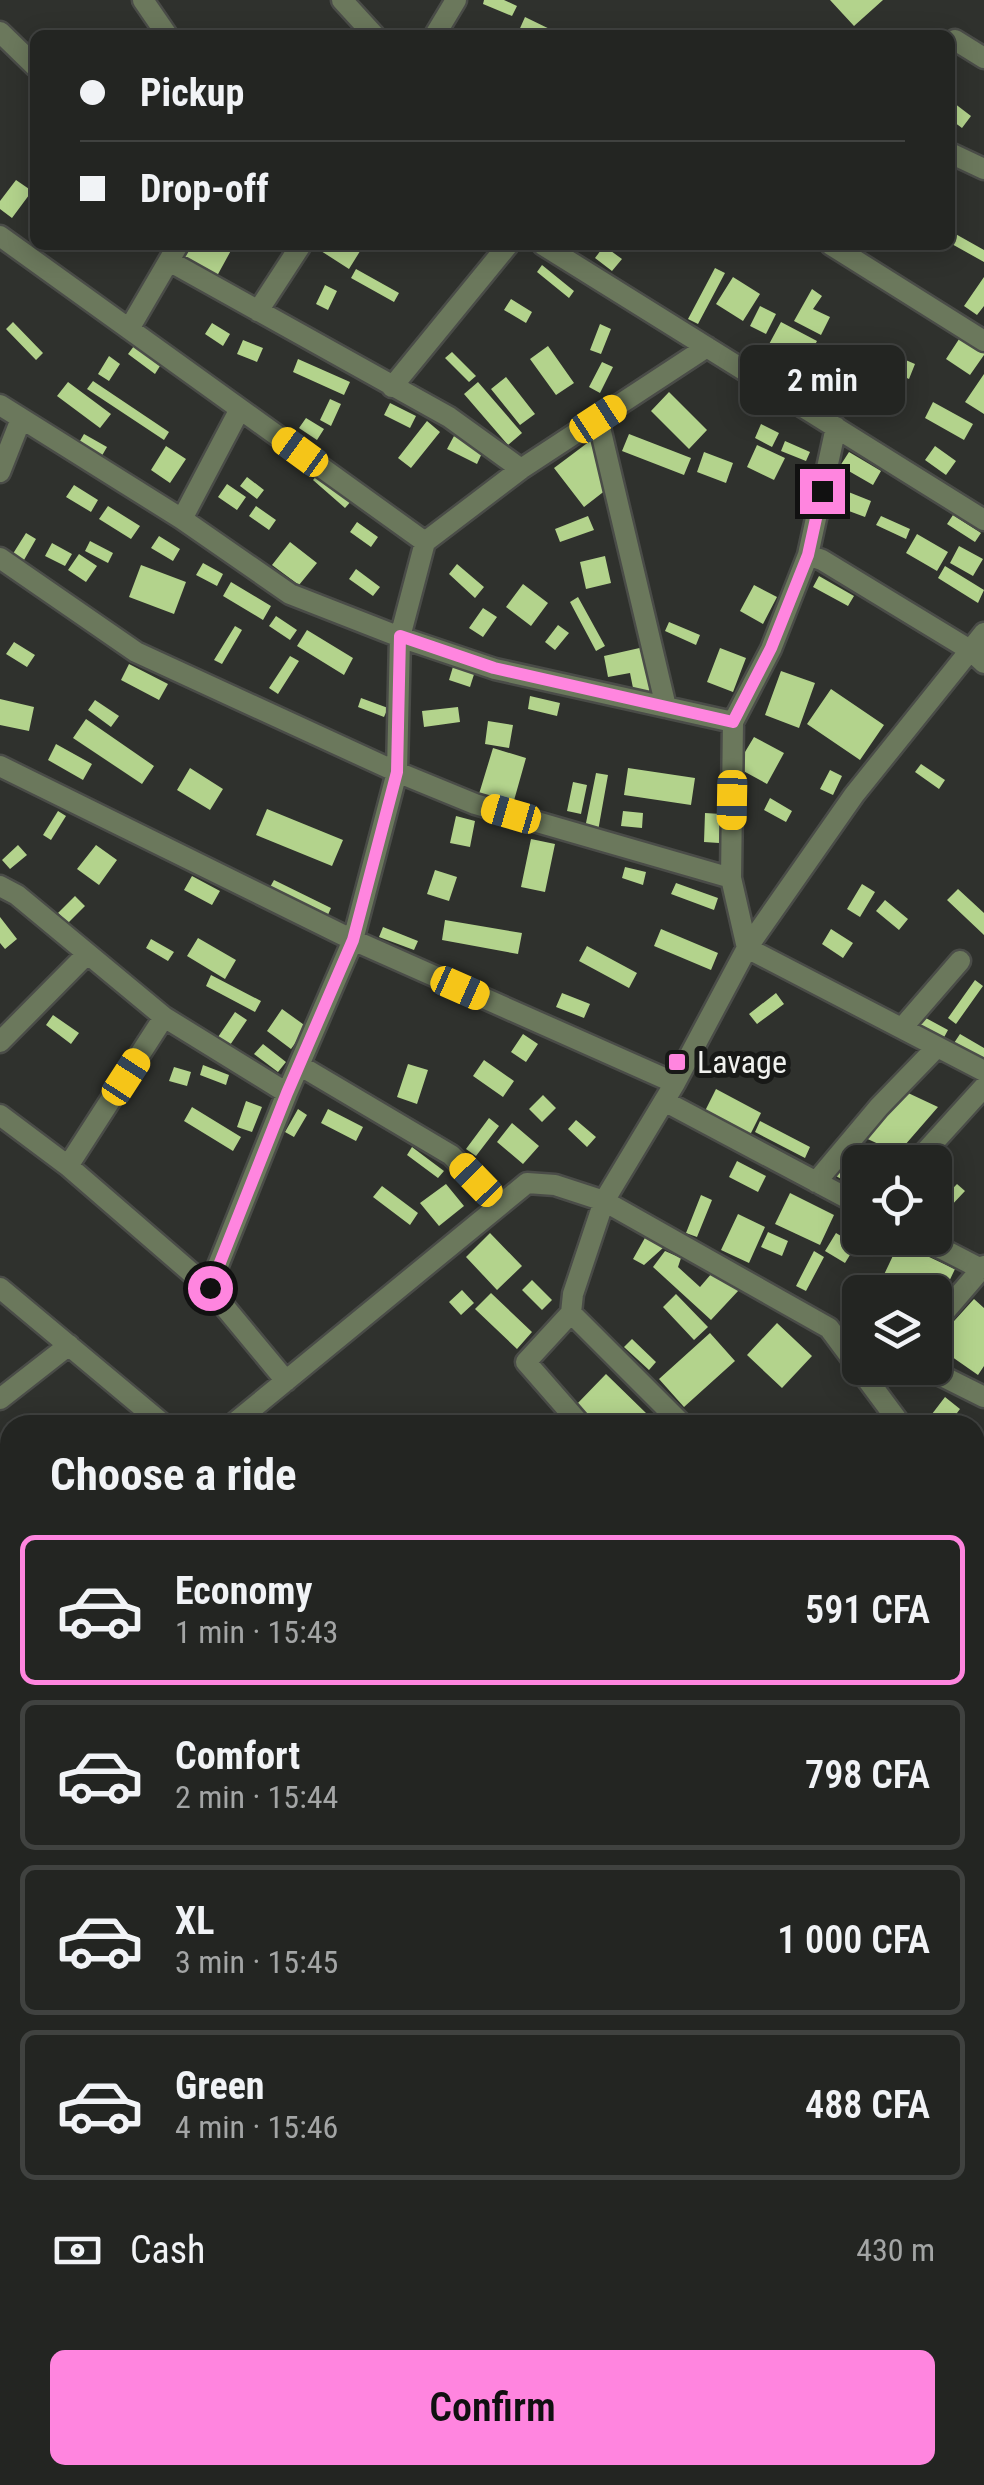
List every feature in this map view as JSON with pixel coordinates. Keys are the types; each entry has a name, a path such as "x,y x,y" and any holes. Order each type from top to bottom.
{"street":[{"path":"144,0 164,30"},
{"path":"342,0 369,30"},
{"path":"439,30 456,0"},
{"path":"0,32 30,61"},
{"path":"955,40 984,58"},
{"path":"955,154 984,168"},
{"path":"0,236 425,542"},
{"path":"258,312 298,250"},
{"path":"392,387 504,250"},
{"path":"551,250 984,520"},
{"path":"839,250 984,341"},
{"path":"129,329 173,253 258,312 448,417 522,470"},
{"path":"210,1288 353,940 397,772 400,636 425,542 522,470 706,347"},
{"path":"0,406 182,519 290,594 494,668 733,722"},
{"path":"182,519 240,408"},
{"path":"0,472 22,418"},
{"path":"598,419 666,707"},
{"path":"746,948 731,878 733,722 771,648 808,555 836,427"},
{"path":"808,555 977,657"},
{"path":"0,558 136,652 397,772 475,804 731,878"},
{"path":"572,1415 526,1362 571,1313 573,1294 604,1201 670,1092 746,948 854,794 977,657 984,633"},
{"path":"0,766 670,1092 842,1196"},
{"path":"0,886 16,894 164,1017 287,1093"},
{"path":"746,948 984,1071"},
{"path":"0,1042 86,954"},
{"path":"902,1028 960,960"},
{"path":"68,1166 164,1017"},
{"path":"816,1182 879,1107 937,1047"},
{"path":"299,1065 451,1155 500,1205"},
{"path":"931,1145 984,1087"},
{"path":"0,1115 68,1166 210,1288 286,1380"},
{"path":"244,1415 527,1183 556,1186 604,1201 829,1328 842,1341"},
{"path":"952,1253 982,1267 952,1303"},
{"path":"0,1288 152,1415"},
{"path":"571,1313 665,1415"},
{"path":"0,1399 69,1345"},
{"path":"952,1381 984,1396"},
{"path":"881,1385 897,1415"}],"building":[{"path":"484,0 504,0 517,6 512,16 483,4"},
{"path":"830,0 883,0 854,26"},
{"path":"525,17 552,30 519,30"},
{"path":"955,104 971,116 962,128 955,123"},
{"path":"16,180 30,190 12,218 0,209 0,201"},
{"path":"955,234 984,250 984,262 955,246"},
{"path":"188,250 231,250 217,276 183,258"},
{"path":"322,250 361,250 349,269"},
{"path":"601,250 610,250 622,259 612,271 595,258"},
{"path":"542,265 574,291 569,298 537,272"},
{"path":"715,268 725,273 698,324 688,319"},
{"path":"356,269 399,293 394,302 351,278"},
{"path":"733,277 760,294 743,321 716,304"},
{"path":"984,277 984,306 977,315 964,306"},
{"path":"325,285 337,291 328,310 316,304"},
{"path":"812,289 822,296 813,309 830,317 821,335 794,321"},
{"path":"511,299 532,312 526,323 504,310"},
{"path":"760,306 776,314 766,334 750,326"},
{"path":"13,322 43,353 36,360 6,329"},
{"path":"781,322 817,341 796,381 760,361"},
{"path":"212,323 230,334 223,346 205,334"},
{"path":"600,324 611,329 601,354 590,350"},
{"path":"963,333 984,347 984,355 970,375 946,359"},
{"path":"243,340 263,348 257,362 237,354"},
{"path":"134,346 160,366 155,374 128,354"},
{"path":"548,346 574,383 556,395 530,359"},
{"path":"829,347 867,368 853,392 815,371"},
{"path":"880,349 915,364 909,379 874,363"},
{"path":"452,352 476,376 469,382 445,358"},
{"path":"109,356 120,364 109,381 98,374"},
{"path":"298,359 350,382 344,395 293,372"},
{"path":"602,362 613,367 600,393 589,387"},
{"path":"873,369 893,379 886,393 867,382"},
{"path":"984,374 984,414 965,402"},
{"path":"506,377 535,414 520,425 491,389"},
{"path":"93,381 169,432 164,440 87,389"},
{"path":"68,382 111,414 100,428 57,396"},
{"path":"478,382 522,433 508,445 464,394"},
{"path":"669,392 707,430 689,449 651,411"},
{"path":"330,399 341,404 331,426 320,420"},
{"path":"933,402 973,424 964,440 925,418"},
{"path":"390,403 416,416 410,428 384,415"},
{"path":"306,418 324,429 317,440 299,428"},
{"path":"427,421 440,432 411,468 398,458"},
{"path":"761,424 779,433 772,447 755,438"},
{"path":"84,434 107,447 100,459 77,446"},
{"path":"629,434 691,458 684,475 622,451"},
{"path":"454,436 483,451 477,464 447,449"},
{"path":"590,441 620,479 584,507 554,468"},
{"path":"785,441 810,452 806,461 781,451"},
{"path":"757,445 785,458 774,480 747,467"},
{"path":"166,446 186,459 170,483 151,470"},
{"path":"935,446 956,461 946,475 925,460"},
{"path":"704,452 733,463 726,483 697,472"},
{"path":"849,452 881,471 873,485 840,466"},
{"path":"321,471 353,499 345,508 313,480"},
{"path":"247,477 264,490 257,499 240,486"},
{"path":"227,484 246,497 237,510 218,497"},
{"path":"74,485 98,500 91,512 66,497"},
{"path":"836,487 871,501 865,517 830,504"},
{"path":"108,506 140,526 131,539 99,519"},
{"path":"256,506 276,520 269,530 249,516"},
{"path":"953,515 981,533 975,542 947,524"},
{"path":"588,516 594,530 560,542 555,529"},
{"path":"881,516 910,529 906,539 876,525"},
{"path":"357,522 378,537 371,547 350,532"},
{"path":"26,533 36,539 20,567 9,560"},
{"path":"917,534 948,552 937,571 906,553"},
{"path":"159,536 180,549 173,561 151,548"},
{"path":"90,541 113,553 108,563 85,551"},
{"path":"290,542 317,563 299,585 272,565"},
{"path":"52,543 72,554 65,566 45,556"},
{"path":"959,546 983,559 973,576 950,563"},
{"path":"79,554 97,566 86,582 68,570"},
{"path":"605,556 611,583 586,589 580,562"},
{"path":"203,563 223,574 217,586 196,575"},
{"path":"457,564 484,587 475,598 449,574"},
{"path":"141,565 186,582 174,614 129,597"},
{"path":"945,566 984,590 978,603 938,578"},
{"path":"356,569 380,587 373,596 349,579"},
{"path":"819,576 854,596 848,606 813,587"},
{"path":"231,582 271,606 263,620 223,596"},
{"path":"523,584 548,603 531,626 506,607"},
{"path":"754,585 777,597 763,624 740,611"},
{"path":"578,597 605,646 596,651 570,602"},
{"path":"483,608 497,617 483,637 469,628"},
{"path":"276,616 297,630 290,640 269,626"},
{"path":"669,622 700,635 696,645 665,631"},
{"path":"558,625 569,633 555,650 545,642"},
{"path":"235,626 242,630 222,664 214,660"},
{"path":"307,630 353,658 344,675 297,646"},
{"path":"14,642 35,655 27,667 6,654"},
{"path":"644,647 651,692 634,693 630,673 608,677 604,656"},
{"path":"720,648 746,658 733,692 707,682"},
{"path":"290,656 299,661 278,694 269,688"},
{"path":"455,660 476,668 470,687 449,680"},
{"path":"129,664 168,684 159,700 121,680"},
{"path":"781,671 815,683 799,728 765,715"},
{"path":"831,689 884,725 860,760 807,724"},
{"path":"530,696 560,703 557,716 528,709"},
{"path":"361,698 388,708 384,717 358,707"},
{"path":"0,699 34,707 29,731 0,725"},
{"path":"95,700 119,716 111,727 88,710"},
{"path":"458,707 460,722 424,727 422,711"},
{"path":"86,719 154,766 142,784 73,738"},
{"path":"488,721 513,725 509,748 485,744"},
{"path":"754,737 784,753 767,784 736,767"},
{"path":"56,744 92,764 83,780 48,760"},
{"path":"493,748 526,758 513,804 479,794"},
{"path":"921,764 945,780 939,789 915,772"},
{"path":"190,768 223,789 210,810 177,790"},
{"path":"628,768 695,778 691,805 624,795"},
{"path":"830,770 842,776 833,795 820,789"},
{"path":"596,773 608,775 598,831 585,828"},
{"path":"573,782 587,785 581,814 567,811"},
{"path":"770,798 792,811 786,822 764,810"},
{"path":"267,809 343,840 332,866 256,835"},
{"path":"58,811 66,816 51,840 43,835"},
{"path":"623,811 643,813 642,828 621,826"},
{"path":"705,813 721,814 719,843 704,842"},
{"path":"456,816 475,821 470,847 450,843"},
{"path":"531,839 555,844 545,892 521,887"},
{"path":"18,845 27,855 10,869 2,860"},
{"path":"96,845 117,860 99,885 77,869"},
{"path":"625,867 646,872 643,885 622,878"},
{"path":"435,870 457,877 449,901 427,894"},
{"path":"192,876 220,891 212,905 184,890"},
{"path":"274,880 331,908 327,917 269,889"},
{"path":"676,883 718,898 714,910 671,894"},
{"path":"862,884 875,892 860,917 847,909"},
{"path":"958,889 984,913 984,935 947,900"},
{"path":"75,896 85,906 68,923 58,913"},
{"path":"885,900 908,919 899,930 876,911"},
{"path":"0,917 17,939 5,949 0,943"},
{"path":"445,920 522,933 518,954 442,940"},
{"path":"383,927 418,941 414,950 379,937"},
{"path":"661,929 718,953 711,970 654,946"},
{"path":"831,929 853,943 843,958 822,944"},
{"path":"198,938 236,960 225,979 187,956"},
{"path":"151,939 174,952 168,961 146,948"},
{"path":"587,946 637,973 629,988 579,961"},
{"path":"211,975 261,1001 255,1012 206,986"},
{"path":"975,980 983,986 956,1024 948,1018"},
{"path":"562,993 590,1004 584,1018 556,1007"},
{"path":"776,993 784,1004 757,1024 749,1014"},
{"path":"282,1009 307,1027 291,1049 267,1031"},
{"path":"235,1012 247,1020 228,1048 216,1040"},
{"path":"53,1015 79,1033 71,1044 46,1025"},
{"path":"924,1017 948,1030 942,1041 918,1027"},
{"path":"523,1034 538,1044 526,1062 511,1052"},
{"path":"960,1034 984,1048 984,1060 954,1043"},
{"path":"263,1044 286,1062 278,1072 254,1054"},
{"path":"484,1060 514,1081 503,1097 473,1076"},
{"path":"408,1064 428,1070 417,1104 397,1097"},
{"path":"203,1065 229,1075 226,1085 200,1075"},
{"path":"174,1067 191,1072 187,1086 169,1081"},
{"path":"716,1089 761,1113 750,1135 705,1111"},
{"path":"906,1092 938,1107 905,1145 881,1145 859,1135"},
{"path":"543,1095 556,1108 542,1122 529,1109"},
{"path":"246,1101 262,1107 252,1132 237,1127"},
{"path":"192,1107 241,1137 233,1151 184,1121"},
{"path":"298,1109 307,1115 294,1137 285,1132"},
{"path":"328,1109 363,1127 356,1141 321,1123"},
{"path":"489,1118 499,1126 476,1156 466,1149"},
{"path":"576,1120 596,1137 587,1147 568,1129"},
{"path":"760,1121 810,1147 805,1158 755,1132"},
{"path":"512,1123 539,1146 523,1164 497,1142"},
{"path":"412,1147 444,1171 438,1178 407,1155"},
{"path":"737,1161 766,1176 758,1192 729,1177"},
{"path":"446,1184 464,1206 439,1226 420,1203"},
{"path":"957,1184 965,1191 952,1205 952,1189"},
{"path":"382,1186 418,1213 410,1225 373,1197"},
{"path":"790,1193 834,1215 820,1245 775,1224"},
{"path":"701,1195 712,1200 697,1237 686,1233"},
{"path":"738,1214 765,1227 749,1263 721,1250"},
{"path":"768,1232 788,1241 782,1256 761,1247"},
{"path":"490,1233 522,1266 497,1290 466,1257"},
{"path":"836,1233 842,1237 842,1255 850,1255 845,1263 825,1251"},
{"path":"646,1236 664,1247 644,1265 633,1259"},
{"path":"665,1251 681,1258 678,1267 700,1287 712,1273 739,1290 711,1320 653,1267"},
{"path":"814,1251 824,1257 806,1291 796,1286"},
{"path":"893,1255 925,1255 955,1269 952,1275 884,1275"},
{"path":"532,1280 552,1300 542,1310 522,1290"},
{"path":"462,1290 474,1303 461,1315 449,1302"},
{"path":"491,1293 532,1332 517,1349 475,1309"},
{"path":"676,1294 708,1327 694,1340 663,1307"},
{"path":"974,1299 984,1308 984,1366 978,1375 952,1357 952,1323"},
{"path":"777,1323 812,1356 782,1388 747,1355"},
{"path":"710,1333 735,1361 684,1407 659,1379"},
{"path":"632,1339 656,1362 649,1370 624,1347"},
{"path":"606,1374 647,1414 584,1415 575,1406"},
{"path":"945,1397 960,1409 956,1415 932,1414"}],"place":[{"name":"Lavage","path":"677,1062"}],"route":[{"path":"210,1288 353,940 397,772 400,636 494,668 733,722 771,648 808,555 822,491"}]}
